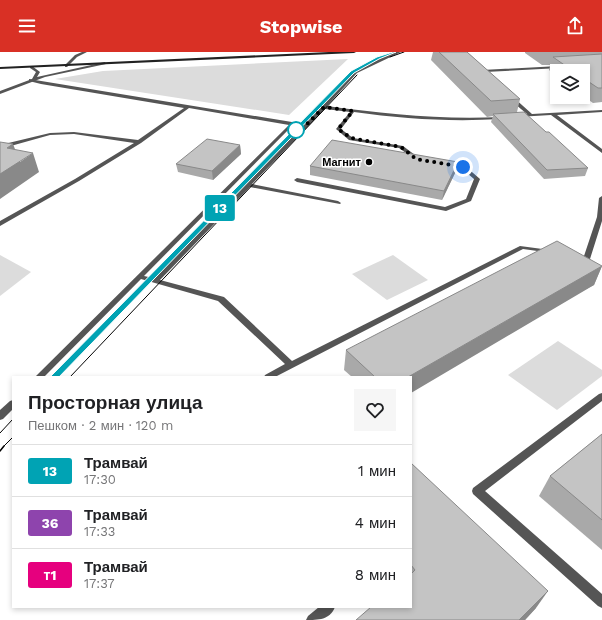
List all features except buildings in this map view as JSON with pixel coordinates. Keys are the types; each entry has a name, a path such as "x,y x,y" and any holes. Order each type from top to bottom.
{"main road":[{"path":"0,68 354,52"}],"street":[{"path":"66,66 76,56 85,52"},
{"path":"155,281 306,126 356,72 399,52"},
{"path":"0,93 32,80 62,71 105,63"},
{"path":"31,67 38,72 32,80"},
{"path":"487,76 482,71 550,68"},
{"path":"32,80 41,83 306,126"},
{"path":"0,93 2,86"},
{"path":"509,96 531,115"},
{"path":"0,224 77,180 139,142 189,106"},
{"path":"324,107 409,118 477,120 505,118"},
{"path":"353,111 338,129 351,138 401,147 416,159 424,160"},
{"path":"512,117 602,111"},
{"path":"552,114 602,151"},
{"path":"40,376 293,123"},
{"path":"0,147 50,134 74,133 139,142"},
{"path":"297,180 446,209 469,200 477,179 463,167 439,163"},
{"path":"248,185 338,203"},
{"path":"572,256 587,259 601,217 602,198"},
{"path":"270,376 522,247 558,254"},
{"path":"140,277 221,299 291,365"},
{"path":"602,396 477,491 602,602"},
{"path":"0,416 12,404"},
{"path":"312,620 328,608"}],"shaded area":[{"path":"348,59 289,115 55,79 103,71"},
{"path":"0,255 31,272 0,296"},
{"path":"393,255 428,280 387,300 352,274"},
{"path":"558,341 602,370 602,376 557,410 508,375"}],"tram line":[{"path":"55,376 352,72 378,58 395,52"},
{"name":"13","path":"55,376 352,72 378,58 395,52"},
{"path":"390,57 404,52"},
{"path":"71,376 357,75"},
{"path":"0,433 12,420"},
{"path":"4,446 12,438"},
{"path":"0,451 4,446"}],"place":[{"name":"Магнит","path":"369,162"}],"route":[{"path":"296,130 296,135 324,107 353,111 338,129 351,138 401,147 416,159 463,167"}]}
